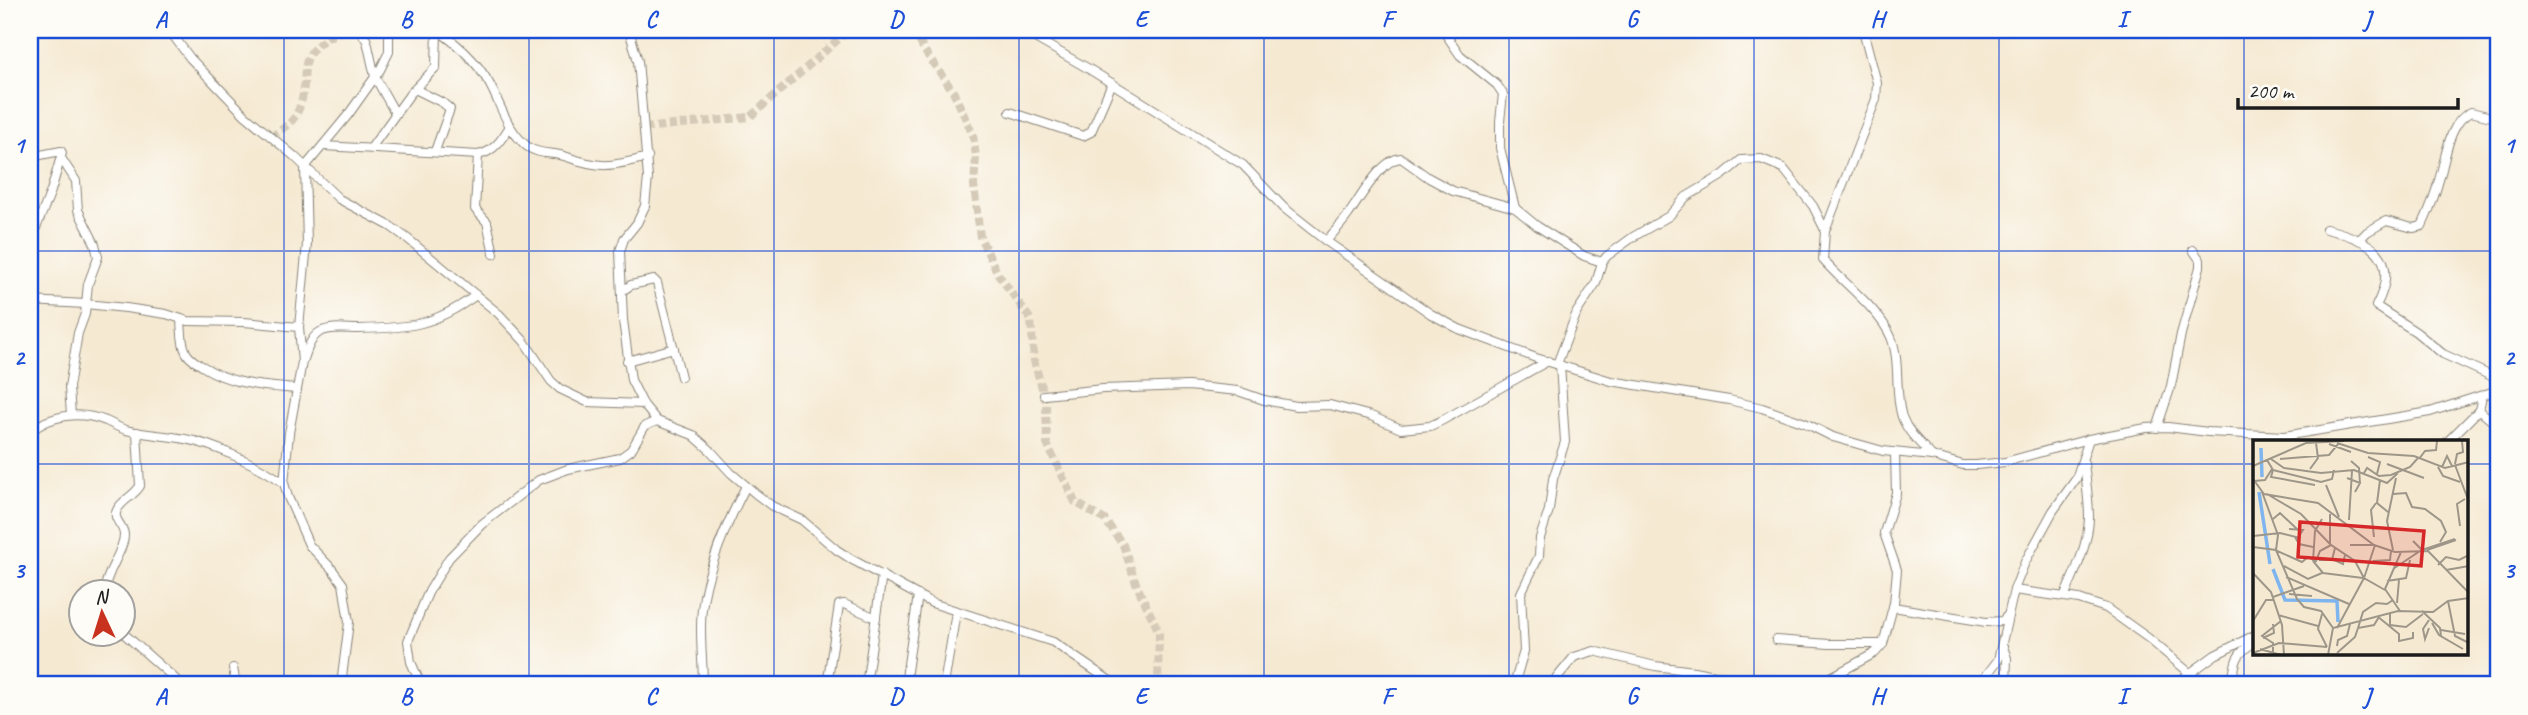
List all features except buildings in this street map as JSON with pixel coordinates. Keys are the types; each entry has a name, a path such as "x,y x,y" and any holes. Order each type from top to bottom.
{"street":[{"path":"169,30 213,83 245,115 339,199 383,222 408,239 499,314 524,341 551,382 578,399 598,404 643,404"},
{"path":"360,30 367,41 375,77 395,113"},
{"path":"303,362 299,327 307,244 305,167 324,146 387,58 389,30"},
{"path":"371,148 395,113 438,64 437,30"},
{"path":"437,30 464,50 478,66 494,90 504,117 528,147 539,153 559,155 590,165 610,166 648,158"},
{"path":"629,30 638,61 648,158 645,206 621,245 620,258 627,361 631,380 643,404 657,421 692,435 731,473 772,506 802,520 837,550 918,596 956,612 1054,642 1116,685"},
{"path":"1021,30 1243,165 1284,208 1326,241 1431,314 1459,329 1611,381 1762,408 1805,423 1833,437 1895,453 1932,456 1963,465 1995,464 2088,439 2157,428 2284,436 2430,412 2498,390"},
{"path":"1443,30 1460,55 1497,85 1503,94 1500,148 1515,208"},
{"path":"1863,30 1877,83 1876,99 1825,231 1823,260 1875,313 1889,332 1894,348 1903,419 1912,435 1932,456"},
{"path":"1010,112 1083,136 1091,132 1112,83"},
{"path":"415,89 450,109 435,151"},
{"path":"2359,240 2367,232 2386,222 2413,228 2422,226 2434,199 2449,144 2462,119 2471,112 2489,117 2498,116"},
{"path":"324,146 478,155 497,145 510,126"},
{"path":"30,157 61,150 51,191 30,243"},
{"path":"478,155 475,209 486,221 494,254"},
{"path":"61,158 76,181 78,210 97,249 97,262 88,284 69,387 71,415"},
{"path":"1326,241 1378,173 1395,158 1408,161 1429,178 1453,191 1515,208 1537,226 1584,256 1602,262"},
{"path":"1514,685 1524,651 1521,593 1539,556 1540,538 1549,510 1553,479 1565,442 1555,363 1577,312 1596,283 1602,262 1624,242 1669,216 1691,193 1723,175 1741,160 1751,158 1772,163 1790,174 1814,206 1825,231"},
{"path":"2326,229 2359,240 2377,253 2387,270 2376,306 2451,358 2498,379"},
{"path":"2157,428 2171,386 2181,334 2198,276 2200,260 2193,250"},
{"path":"622,291 642,282 654,280 657,283 681,377"},
{"path":"341,685 349,622 343,584 309,545 284,483 289,433 303,362 313,339 321,331 418,325 447,315 476,295"},
{"path":"30,302 85,304 166,314 181,320 206,323 244,321 299,327"},
{"path":"181,320 187,355 206,369 242,384 297,389"},
{"path":"627,361 674,348"},
{"path":"1044,394 1170,386 1223,389 1296,405 1329,405 1371,415 1406,429 1430,426 1555,363"},
{"path":"2450,440 2479,410 2482,396"},
{"path":"2479,410 2498,426"},
{"path":"30,432 49,420 71,415 86,416 137,432 188,439 215,447 261,468 284,483"},
{"path":"421,685 411,662 408,641 428,593 449,558 482,524 539,480 568,469 620,458 631,450 645,426 657,421"},
{"path":"107,578 124,538 124,530 116,519 116,512 140,486 137,432"},
{"path":"1979,685 1998,660 2014,590 2034,543 2076,479 2088,439"},
{"path":"1804,685 1822,681 1844,670 1875,653 1882,643 1893,607 1897,570 1884,533 1896,493 1895,453"},
{"path":"2064,597 2077,568 2087,533 2088,500 2083,460"},
{"path":"703,685 701,629 706,584 728,524 747,486"},
{"path":"866,685 882,575"},
{"path":"2014,590 2090,601 2106,608 2148,638 2204,685"},
{"path":"905,685 918,596"},
{"path":"827,685 839,605 844,604 876,618"},
{"path":"1893,607 1986,622 2002,621 2008,615"},
{"path":"944,685 956,612"},
{"path":"2174,685 2215,655 2253,636"},
{"path":"1776,640 1829,644 1882,643"},
{"path":"2232,685 2239,653 2253,643"},
{"path":"136,644 182,685"},
{"path":"2003,646 2007,658 2006,685"},
{"path":"1546,685 1555,680 1574,657 1594,651 1655,666 1766,685"},
{"path":"233,668 236,685"}],"tunnel":[{"path":"271,137 296,115 304,89 305,68 314,48 343,30"},
{"path":"644,128 750,117 849,30"},
{"path":"914,30 924,50 953,91 973,135 976,157 974,185 980,237 998,274 1031,320 1034,361 1046,402 1047,444 1075,502 1105,520 1123,545 1137,586 1159,632 1158,685"}]}
